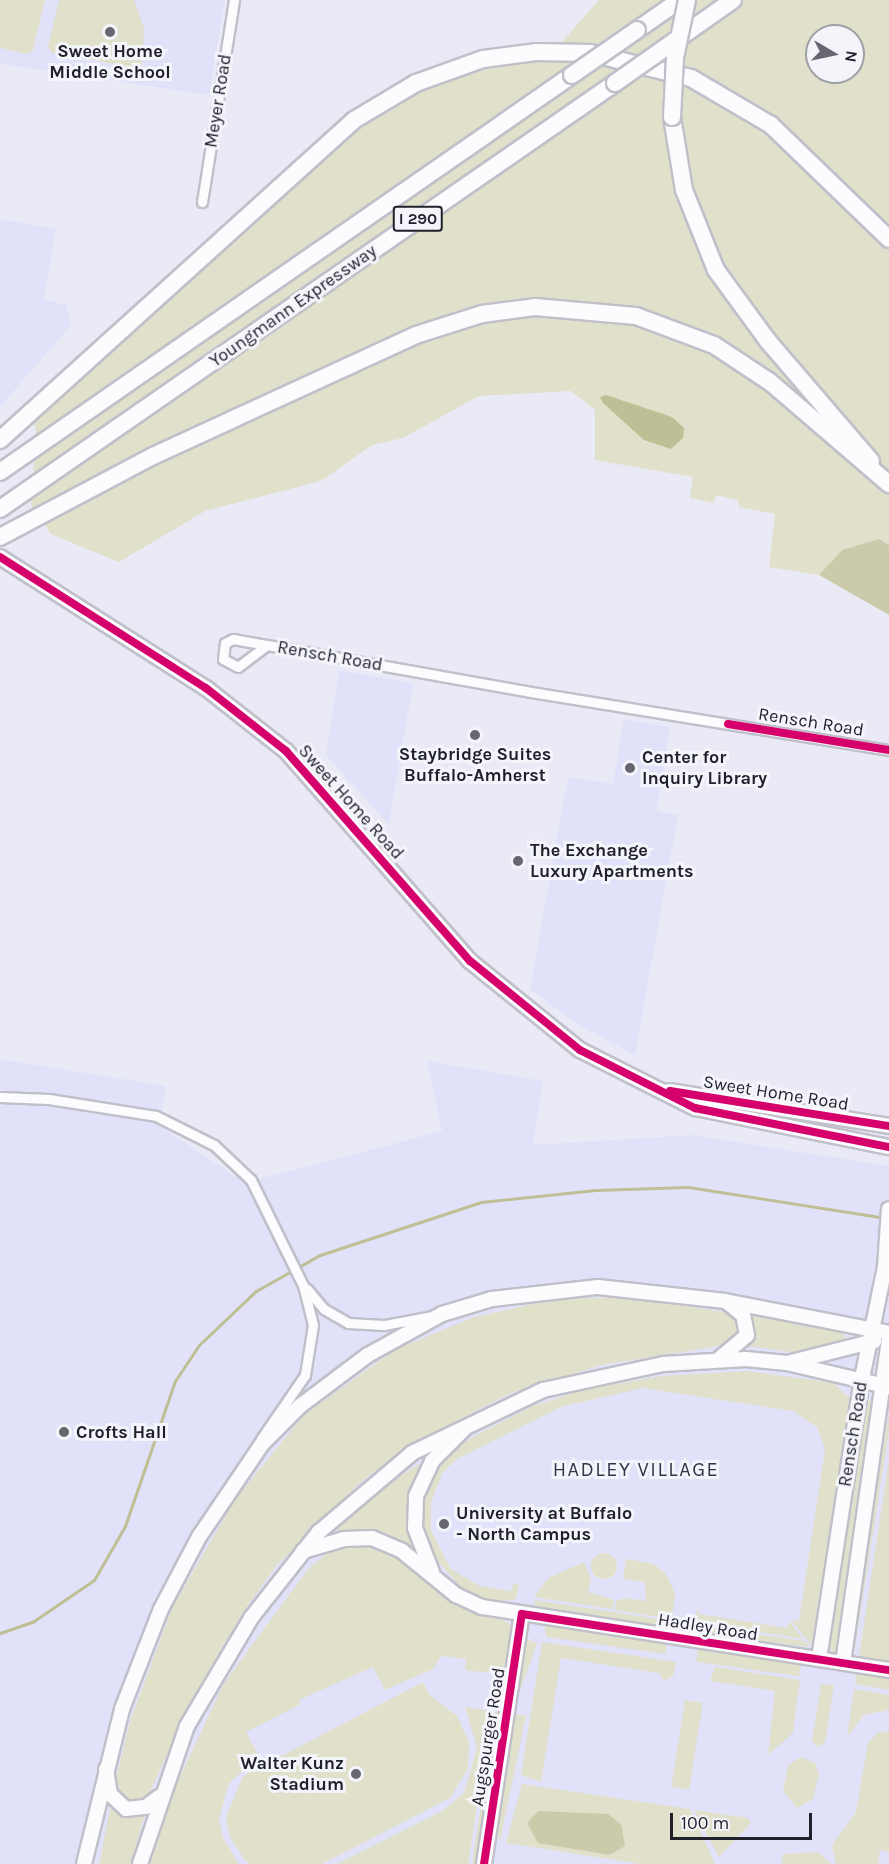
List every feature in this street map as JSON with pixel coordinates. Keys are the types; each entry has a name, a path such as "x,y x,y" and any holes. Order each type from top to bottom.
{"highway":[{"name":"Youngmann Expressway","path":"0,472 680,0"},
{"path":"687,0 675,58 672,117 684,190 717,270 757,328 889,483"},
{"name":"Youngmann Expressway","path":"0,509 733,0"},
{"path":"0,440 347,125 416,83 483,59 536,52 590,53 691,78 771,125 889,239"},
{"path":"6,533 153,456 416,335 482,314 535,307 636,316 722,349 776,387 889,483"}],"main road":[{"name":"Sweet Home Road","path":"0,557 236,711 286,751 470,961 508,995 580,1050 704,1111 889,1147"},
{"name":"Sweet Home Road","path":"658,1089 889,1126"},
{"name":"Rensch Road","path":"819,1659 862,1378 872,1337 889,1209"},
{"path":"84,1864 106,1761 143,1650 172,1586 247,1462 331,1381 442,1314 544,1289 588,1287 725,1301 872,1337"},
{"path":"718,1359 747,1335 743,1315 725,1301"},
{"path":"787,1363 889,1333"},
{"name":"Rensch Road","path":"843,1663 886,1386 889,1339"},
{"path":"140,1864 159,1797 208,1685 303,1551 370,1484 473,1419 586,1378 718,1359 787,1363 862,1378 886,1386"},
{"path":"862,1378 887,1370"},
{"path":"433,1574 417,1536 416,1496 432,1461 473,1419"},
{"name":"Hadley Road","path":"303,1551 344,1539 372,1538 402,1551 469,1602 522,1614 889,1670"},
{"name":"Augspurger Road","path":"484,1864 522,1614"},
{"path":"106,1761 110,1794 126,1809 146,1807 159,1797"},
{"path":"90,1829 95,1864"}],"street":[{"name":"Meyer Road","path":"202,202 234,0"},
{"name":"Rensch Road","path":"267,645 238,667 224,659 229,640 267,645 889,750"},
{"path":"0,1097 49,1099 156,1116 198,1135 251,1180 287,1246 303,1285 313,1325 312,1354 304,1376 247,1462"},
{"path":"303,1285 324,1309 348,1323 384,1325 442,1314"}],"shaded area":[{"name":"Sweet Home Middle School","path":"0,0 225,0 209,95 0,64"},
{"path":"0,0 45,0 33,50 27,54 0,48"},
{"path":"59,0 134,0 144,28 142,69 52,53 48,47"},
{"path":"599,0 889,0 889,545 879,539 842,550 819,575 769,567 775,514 739,507 738,500 716,495 714,503 690,498 693,477 595,460 595,410 571,391 479,396 403,438 372,445 321,481 205,511 119,562 51,534 31,505 36,427 25,417 326,142 416,83 554,51"},
{"path":"0,219 56,229 44,299 66,305 71,325 0,407"},
{"path":"606,395 672,417 684,428 683,438 671,449 644,440 603,403 600,397"},
{"path":"879,539 889,545 889,615 819,575 842,550"},
{"path":"339,670 413,683 389,825 326,755"},
{"path":"624,719 670,727 657,811 678,815 635,1055 574,1022 530,989 568,777 613,784"},
{"name":"University at Buffalo - North Campus","path":"0,1059 166,1086 159,1125 245,1183 442,1131 427,1061 543,1081 533,1145 692,1135 889,1166 889,1864 0,1864"},
{"path":"632,1297 729,1313 738,1320 739,1335 726,1345 602,1365 511,1393 411,1444 363,1480 276,1566 241,1615 193,1698 150,1792 137,1801 122,1796 116,1778 130,1721 173,1606 236,1498 304,1415 394,1350 474,1317 555,1299"},
{"path":"750,1315 843,1333 848,1343 797,1353 747,1346"},
{"path":"747,1371 834,1383 850,1398 812,1646 791,1620 799,1621 825,1449 817,1427 793,1411 642,1388 561,1407 457,1459 443,1472 431,1502 431,1530 451,1569 480,1586 512,1591 513,1584 519,1585 516,1599 493,1602 464,1590 428,1551 420,1504 433,1467 474,1436 533,1406 582,1390 662,1376"},
{"path":"866,1400 872,1401 859,1509 839,1649 833,1652 827,1645"},
{"path":"889,1412 889,1431 854,1654 851,1646"},
{"path":"426,1459 415,1483 415,1553 370,1532 332,1535 377,1492"},
{"path":"889,1459 889,1662 859,1657"},
{"path":"340,1543 380,1543 448,1600 508,1622 512,1630 506,1668 499,1674 465,1670 466,1659 441,1656 433,1669 385,1690 373,1667 299,1700 301,1704 246,1732 259,1757 229,1783 219,1819 223,1838 239,1864 149,1864 177,1783 224,1683 308,1569"},
{"path":"604,1553 613,1557 617,1566 613,1575 604,1579 595,1575 591,1566 595,1557"},
{"path":"626,1559 654,1564 666,1574 675,1593 672,1619 615,1610 616,1601 625,1598 646,1601 645,1582 623,1579"},
{"path":"584,1562 591,1578 588,1592 614,1600 612,1609 534,1597 548,1578"},
{"path":"534,1600 672,1621 671,1628 536,1609"},
{"path":"698,1606 699,1614 787,1628 789,1621 803,1639 695,1622"},
{"path":"544,1625 666,1644 666,1654 546,1637"},
{"path":"694,1625 805,1641 810,1647 701,1634"},
{"path":"526,1639 537,1643 513,1711 501,1707"},
{"path":"542,1642 676,1662 673,1676 664,1681 659,1673 561,1658 541,1782 521,1775"},
{"path":"698,1649 801,1663 799,1676 696,1662"},
{"path":"715,1667 800,1680 793,1733 768,1755 775,1691 710,1681"},
{"path":"856,1674 889,1678 889,1690 855,1684"},
{"name":"Walter Kunz Stadium","path":"423,1682 429,1694 457,1716 469,1742 468,1769 450,1798 322,1864 250,1864 244,1859 230,1837 226,1817 243,1776"},
{"path":"821,1684 834,1685 825,1743 818,1747 812,1741"},
{"path":"854,1689 889,1695 889,1710 864,1715 847,1737"},
{"path":"685,1700 703,1703 689,1790 671,1787"},
{"path":"465,1707 492,1711 468,1864 337,1864 444,1810 464,1792 477,1748"},
{"path":"495,1712 500,1712 476,1864 472,1864"},
{"path":"515,1714 526,1716 500,1841 497,1833"},
{"path":"889,1731 889,1852 880,1850 878,1864 836,1864 832,1845 856,1812 868,1743 877,1733"},
{"path":"801,1757 815,1763 819,1774 813,1799 797,1808 783,1791 788,1765"},
{"path":"522,1784 690,1809 715,1864 641,1864 506,1843"},
{"path":"111,1804 145,1813 131,1864 99,1864"},
{"path":"694,1810 748,1818 751,1823 719,1857"},
{"path":"538,1811 608,1814 621,1824 625,1846 610,1855 538,1843 527,1823"},
{"path":"818,1852 831,1864 782,1864 783,1854"}],"waterway":[{"path":"0,1633 34,1621 94,1580 125,1526 175,1381 199,1345 256,1291 320,1255 481,1202 595,1190 688,1187 880,1217"}],"cycle path":[{"path":"0,557 206,688 286,751 470,961 580,1050 695,1108 889,1147"},
{"path":"728,724 889,750"},
{"path":"670,1091 889,1126"},
{"path":"484,1864 522,1614 889,1670"}],"place":[{"name":"Sweet Home Middle School","path":"110,32"},
{"name":"Staybridge Suites Buffalo-Amherst","path":"475,735"},
{"name":"Center for Inquiry Library","path":"630,768"},
{"name":"The Exchange Luxury Apartments","path":"518,861"},
{"name":"Crofts Hall","path":"64,1432"},
{"name":"University at Buffalo - North Campus","path":"444,1524"},
{"name":"Walter Kunz Stadium","path":"356,1774"}],"district":[{"name":"HADLEY VILLAGE","path":"636,1469"}]}
